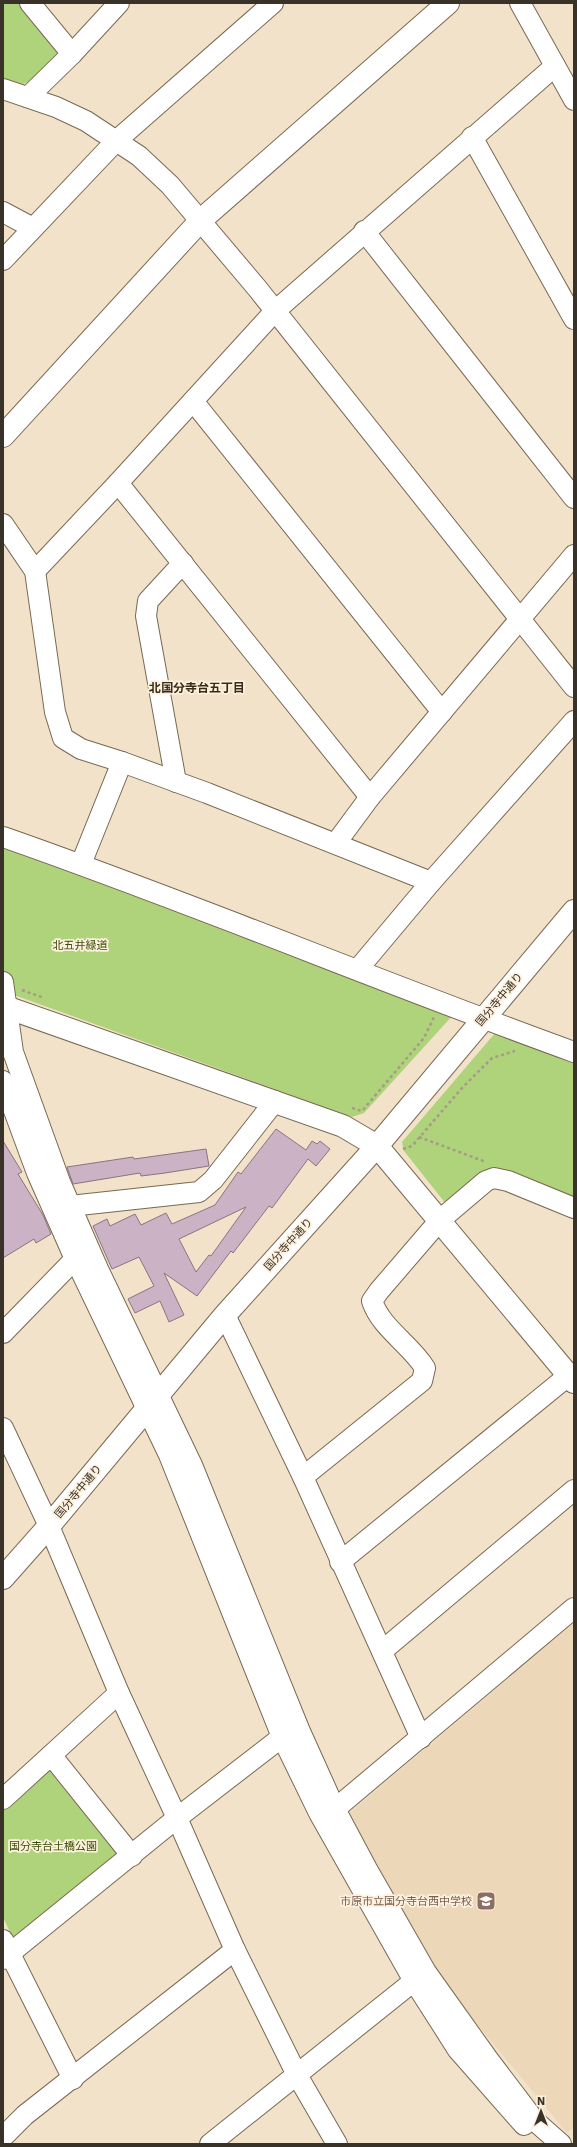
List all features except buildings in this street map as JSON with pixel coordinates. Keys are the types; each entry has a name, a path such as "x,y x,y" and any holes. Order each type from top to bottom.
{"street":[{"path":"30,3 72,54"},
{"path":"28,96 72,54 119,3"},
{"path":"3,260 116,141 273,3"},
{"path":"3,436 201,220 448,3"},
{"path":"520,3 574,100"},
{"path":"35,570 118,483 275,311 364,231 554,66"},
{"path":"3,89 28,96 86,121 139,156 170,185 201,220 275,311 574,687"},
{"path":"472,137 574,319"},
{"path":"3,212 33,228"},
{"path":"364,231 574,498"},
{"path":"193,401 442,712"},
{"path":"118,483 370,797"},
{"path":"3,524 35,570 54,712 63,738 81,749 176,782 336,843 431,882"},
{"path":"336,843 370,797 574,555"},
{"path":"176,782 146,616 148,601 183,563"},
{"path":"358,969 431,882 574,722"},
{"path":"81,864 122,762"},
{"path":"3,837 81,864 358,969 482,1019 574,1052"},
{"name":"国分寺中通り","path":"3,1578 49,1526 225,1315 377,1146 574,911"},
{"path":"3,982 5,1006 13,1052 23,1082 70,1206 153,1401"},
{"path":"5,1006 343,1126 377,1146 571,1379 340,1562"},
{"path":"3,1081 37,1173 75,1260 153,1401 192,1465 290,1733 343,1858 420,1977 488,2059 535,2121 561,2144"},
{"path":"70,1206 199,1192 213,1180 275,1101"},
{"path":"303,1477 422,1381 425,1368 419,1358 376,1314 372,1301 440,1220 486,1181 494,1178 508,1181 574,1208"},
{"path":"3,1333 75,1260"},
{"path":"225,1315 303,1477 340,1562 382,1650 421,1738"},
{"path":"3,1428 49,1526 119,1693 177,1818 235,1950 297,2075 337,2144"},
{"path":"382,1650 574,1490"},
{"path":"335,1809 574,1608"},
{"path":"3,1799 119,1693"},
{"path":"290,1733 335,1809 367,1869 458,2050 520,2122 545,2144"},
{"path":"73,2079 5,1951 132,1856 177,1818 290,1733"},
{"path":"51,1756 132,1856"},
{"path":"3,2137 25,2116 235,1950"},
{"path":"210,2144 420,1977"}],"path":[{"path":"362,1110 424,1038 441,1002"},
{"path":"401,1150 412,1146 492,1058 520,1049"}],"shaded area":[{"name":"市原市立国分寺台西中学校","path":"574,1623 574,2127 567,2133 447,1988 348,1814"}],"green space":[{"path":"3,3 25,3 59,53 29,82 23,84 3,78"},
{"name":"北五井緑道","path":"3,846 454,1014 364,1113 352,1117 3,991"},
{"path":"496,1032 574,1062 574,1200 491,1169 446,1204 404,1151 402,1142"},
{"name":"国分寺台土橋公園","path":"48,1768 55,1768 121,1856 19,1938 12,1937 3,1917 3,1810"}],"place":[{"name":"市原市立国分寺台西中学校","path":"486,1901"}],"district":[{"name":"北国分寺台五丁目","path":"197,688"}]}
